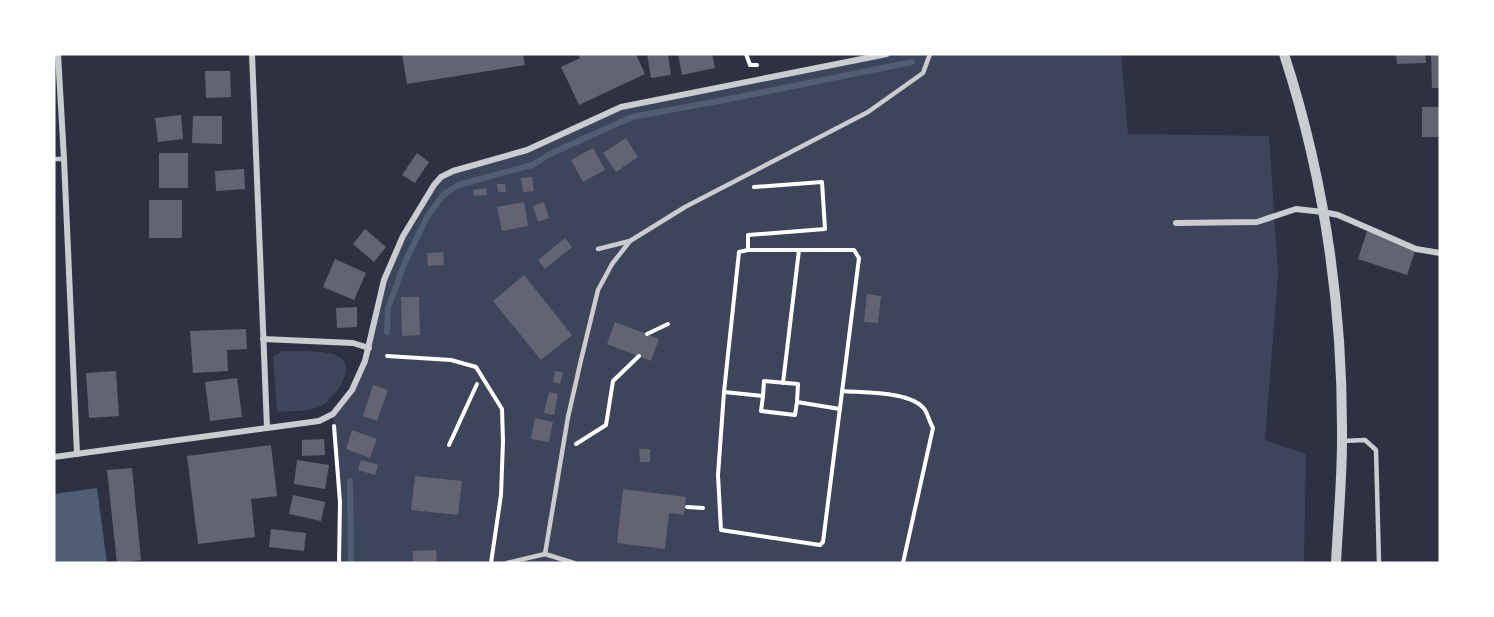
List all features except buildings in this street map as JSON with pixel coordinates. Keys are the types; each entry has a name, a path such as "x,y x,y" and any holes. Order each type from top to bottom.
{"street":[{"path":"58,54 77,454"},
{"path":"252,54 267,428"},
{"path":"54,458 319,421 333,414 352,390 369,348 384,280 403,236 441,177 453,171 527,150 621,107 887,54"},
{"path":"1284,54 1299,102 1323,212 1339,344 1342,441 1336,563"},
{"path":"1176,223 1257,222 1296,209 1323,212 1338,215 1416,249 1440,253"},
{"path":"263,339 353,343 369,348"}],"lane":[{"path":"598,249 630,241 685,207 868,112 923,73 930,54"},
{"path":"54,159 64,159"},
{"path":"545,554 571,406 598,290 612,264 630,241"},
{"path":"1342,441 1365,440 1376,450 1379,563"},
{"path":"507,563 545,554 574,563"}],"path":[{"path":"748,187 822,182 825,229 748,236 748,250"},
{"path":"748,250 854,250 860,258 823,542 820,545 721,530 718,475 724,392 739,252 748,250"},
{"path":"783,382 799,250"},
{"path":"647,334 669,324"},
{"path":"387,356 451,360 476,367 502,409 501,495 491,563"},
{"path":"562,452 606,425 614,381 639,356"},
{"path":"764,381 783,382 798,384 795,415 761,411 764,381"},
{"path":"449,445 477,384"},
{"path":"842,391 891,394 908,399 924,409 933,428 903,563"},
{"path":"724,392 763,396"},
{"path":"797,402 840,409"},
{"path":"333,414 340,502 339,563"},
{"path":"687,507 702,508"}],"shaded area":[{"path":"887,54 1121,54 1128,134 1269,136 1278,274 1265,440 1306,454 1304,563 339,563 340,502 333,414 352,390 365,361 384,280 403,236 441,177 527,150 621,107"},
{"path":"281,351 321,352 336,355 345,363 346,370 341,385 330,399 319,407 304,411 277,412 273,357"},
{"path":"97,488 107,563 55,563 54,494"}],"waterway":[{"path":"387,332 388,308 405,262 427,217 443,195 458,185 532,165 552,153 632,117 912,62"},
{"path":"350,481 351,563"}]}
